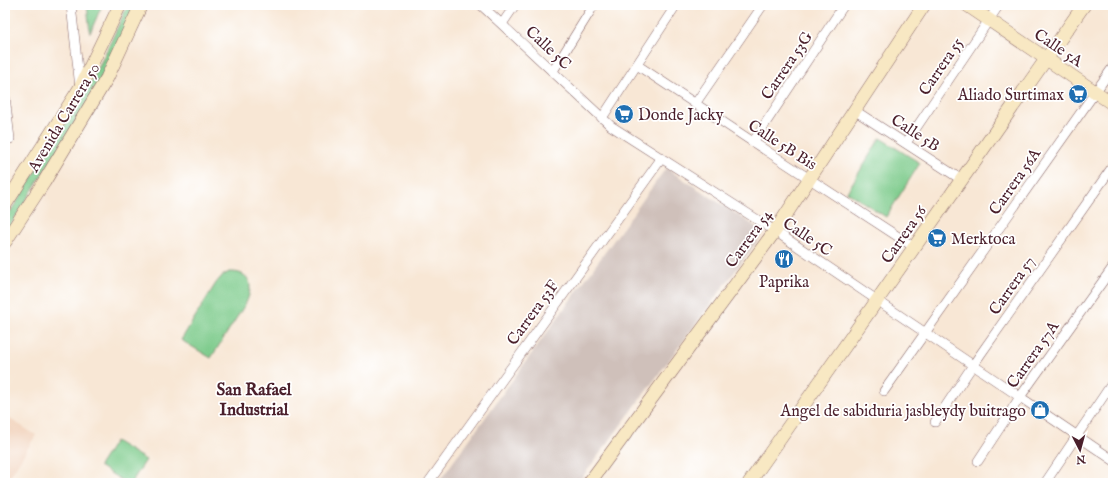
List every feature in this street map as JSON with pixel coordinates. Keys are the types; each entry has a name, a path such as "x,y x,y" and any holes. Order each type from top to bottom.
{"street":[{"path":"71,5 80,88"},
{"name":"Avenida Carrera 50","path":"5,205 80,88 120,5"},
{"name":"Avenida Carrera 50","path":"5,242 108,78 141,5"},
{"name":"Calle 5C","path":"481,5 610,126 775,231 1113,460"},
{"path":"502,24 515,5"},
{"path":"553,71 594,5"},
{"path":"602,118 676,5"},
{"path":"696,104 763,5"},
{"name":"Carrera 53G","path":"753,142 844,5"},
{"name":"Carrera 54","path":"589,483 775,231 924,5"},
{"name":"Calle 5A","path":"967,5 1113,104"},
{"name":"Carrera 55","path":"906,143 999,5"},
{"name":"Carrera 56","path":"749,483 1084,5"},
{"name":"Calle 5B Bis","path":"637,65 914,247"},
{"name":"Carrera 56A","path":"884,391 1113,67"},
{"path":"5,96 8,140"},
{"name":"Calle 5B","path":"854,110 962,180"},
{"name":"Carrera 53F","path":"428,483 661,159"},
{"name":"Carrera 57","path":"935,422 973,365 1113,166"},
{"name":"Carrera 57A","path":"978,461 1020,397 1113,267"},
{"path":"1046,483 1113,382"}],"shaded area":[{"path":"666,168 764,232 578,483 438,483"},
{"path":"5,416 36,435 6,483 5,483"}],"green space":[{"path":"87,5 102,5 90,33"},
{"path":"128,5 137,5 102,79 5,234 5,220 95,75"},
{"path":"880,138 920,163 886,217 847,192"},
{"path":"229,272 236,272 246,277 249,281 250,291 246,303 211,358 181,340 216,283 222,276"},
{"path":"115,441 146,460 131,483 126,483 99,466"}],"place":[{"name":"Aliado Surtimax","path":"1078,94"},
{"name":"Donde Jacky","path":"624,114"},
{"name":"Merktoca","path":"937,238"},
{"name":"Paprika","path":"784,259"},
{"name":"Angel de sabiduria jasbleydy buitrago","path":"1040,410"}],"district":[{"name":"San Rafael Industrial","path":"254,399"}]}
